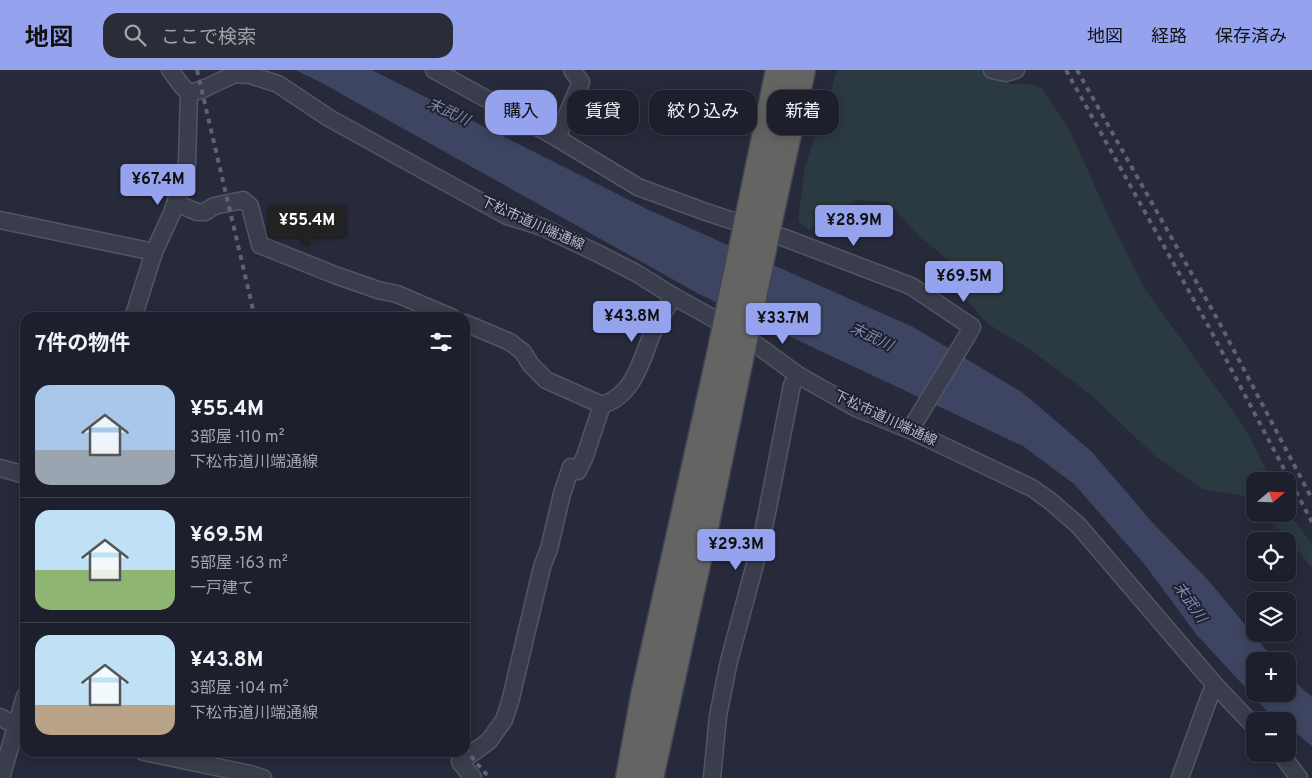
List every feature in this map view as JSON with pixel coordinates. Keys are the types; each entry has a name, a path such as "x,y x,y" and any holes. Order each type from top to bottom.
{"highway":[{"path":"629,778 656,698 730,356 760,213 779,70"},
{"path":"760,213 802,70"},
{"path":"618,778 656,698"},
{"path":"650,778 656,698"},
{"path":"656,698 656,778"}],"street":[{"path":"136,312 154,252 176,203 187,163 190,93 170,70"},
{"path":"434,70 556,138 638,187 785,238 911,286 972,326 912,425"},
{"path":"556,138 581,82 572,70"},
{"path":"992,70 1006,73 1016,70"},
{"name":"下松市道川端通線","path":"190,93 201,90 235,72 278,84 329,118 507,216 542,227 636,273 672,296 750,340 798,375 856,408 912,425 1032,488 1078,525 1215,685 1246,717"},
{"path":"176,203 197,212 205,212 214,206 243,200 250,206 260,245 335,275 378,290 397,294 439,312"},
{"path":"0,220 154,252"},
{"path":"470,324 510,342 523,352 546,380 602,405 620,396 636,376 657,325 672,296"},
{"path":"712,778 718,716 729,660 762,538 792,385 798,375"},
{"path":"470,754 488,740 504,720 562,494 571,467 578,471 585,456 602,405"},
{"path":"0,468 20,474"},
{"path":"1180,778 1215,685"},
{"path":"0,717 20,727 1,778"},
{"path":"168,757 263,778"},
{"path":"466,757 460,762 473,778"},
{"path":"1287,762 1299,778"}],"shaded area":[{"path":"837,70 992,70 995,79 1010,84 1029,84 1042,88 1069,129 1106,211 1145,289 1245,428 1267,472 1246,472 1246,498 1244,496 1202,489 1154,455 1090,394 1032,351 987,323 964,297 949,261 918,235 888,202 856,200 829,215 809,230 798,221 805,166 816,135 839,135 839,90 831,90"},
{"path":"1271,522 1296,522 1312,544 1312,568 1296,548 1296,532 1282,532"}],"water":[{"name":"末武川","path":"295,70 372,70 485,127 485,135 501,135 649,210 913,327 1023,393 1092,452 1152,522 1209,581 1246,626 1246,642 1259,642 1268,652 1246,652 1246,688 1196,634 1145,565 1074,484 1023,446 699,294 320,82"},
{"path":"1296,683 1312,697 1312,746 1296,733 1296,712 1269,712 1259,702 1296,702"}],"railway":[{"path":"197,70 254,312"},
{"path":"1066,70 1210,329 1312,522"},
{"path":"1077,70 1219,322 1312,499"},
{"path":"470,755 490,778"}]}
